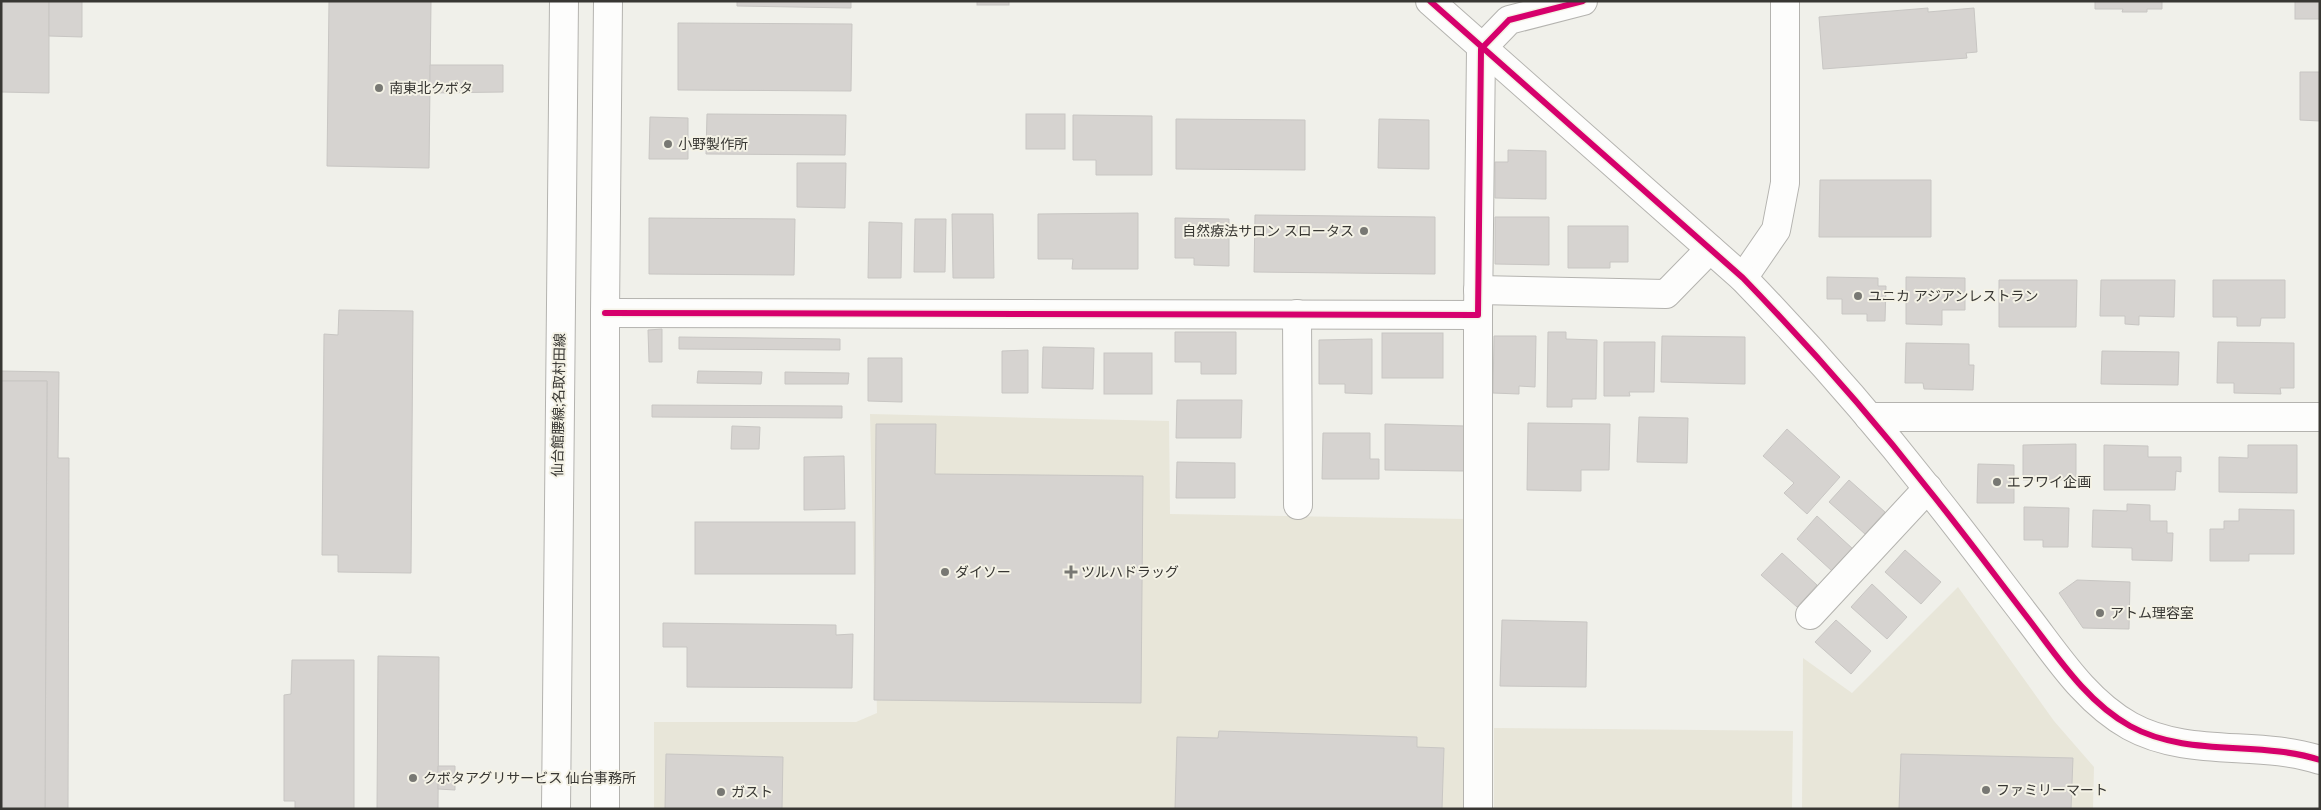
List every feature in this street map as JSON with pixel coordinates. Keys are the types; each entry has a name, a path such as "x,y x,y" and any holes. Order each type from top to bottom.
{"street":[{"name":"仙台館腰線;名取村田線","path":"556,809 564,1"},
{"path":"605,809 605,313 608,1"},
{"path":"1430,1 1743,278 1786,322 1928,488 2071,675 2102,708 2131,726 2167,741 2297,753 2320,760"},
{"path":"1478,809 1478,303 1481,48 1509,20 1583,1"},
{"path":"1743,278 1776,230 1785,183 1785,1"},
{"path":"605,313 1297,314 1666,294 1710,249"},
{"path":"1297,314 1298,505"},
{"path":"1869,417 2320,417"},
{"path":"1810,615 1928,488"}],"shaded area":[{"path":"870,414 1169,421 1170,514 1465,519 1463,809 654,809 654,722 856,722 877,713"},
{"path":"1958,587 2054,721 2094,767 2093,809 1802,809 1803,658 1852,693"},
{"path":"1494,728 1793,731 1792,809 1494,809"}],"building":[{"path":"1,1 49,1 49,93 1,92"},
{"path":"49,1 82,1 82,37 49,36"},
{"path":"329,1 431,1 429,168 327,166"},
{"path":"737,1 851,1 851,8 737,6"},
{"path":"977,1 1009,1 1009,5 977,5"},
{"path":"2095,1 2162,1 2162,9 2147,9 2147,12 2122,12 2123,9 2095,9"},
{"path":"2295,1 2320,1 2320,19 2295,19"},
{"path":"1928,8 1928,12 1974,8 1977,52 1966,53 1967,58 1823,69 1819,17"},
{"path":"678,23 852,24 851,91 678,90"},
{"path":"430,65 503,65 503,92 430,93"},
{"path":"2300,72 2320,72 2320,121 2300,120"},
{"path":"707,114 846,115 845,155 706,154"},
{"path":"1026,114 1065,114 1065,149 1026,149"},
{"path":"1073,115 1152,116 1152,175 1096,175 1096,160 1073,160"},
{"path":"650,117 688,118 688,159 649,159"},
{"path":"1176,119 1305,120 1305,170 1176,169"},
{"path":"1379,119 1429,120 1429,169 1378,168"},
{"path":"1508,150 1546,151 1546,199 1495,198 1495,162 1508,162"},
{"path":"797,163 846,163 845,208 797,207"},
{"path":"1820,180 1931,180 1931,237 1819,237"},
{"path":"1138,213 1138,269 1072,269 1073,259 1038,259 1038,214"},
{"path":"952,214 993,214 994,278 953,278"},
{"path":"1255,215 1435,217 1435,274 1254,272"},
{"path":"1495,217 1549,217 1549,265 1495,264"},
{"path":"649,218 795,219 794,275 649,274"},
{"path":"1175,218 1229,219 1229,266 1194,265 1194,258 1175,258"},
{"path":"915,219 946,219 945,272 914,272"},
{"path":"869,222 902,223 901,278 868,278"},
{"path":"1568,226 1628,226 1628,262 1610,262 1610,268 1568,268"},
{"path":"1827,277 1878,278 1878,286 1886,286 1885,321 1867,321 1867,314 1842,314 1842,299 1827,299"},
{"path":"1906,277 1965,278 1965,310 1942,310 1942,325 1906,324"},
{"path":"1999,280 2077,280 2076,327 1999,327"},
{"path":"2101,280 2175,280 2174,317 2139,316 2139,325 2125,324 2125,316 2100,316"},
{"path":"2213,280 2285,280 2285,318 2261,318 2260,326 2237,326 2237,317 2213,317"},
{"path":"339,310 413,311 411,573 338,572 338,555 322,555 324,334 338,335"},
{"path":"662,329 662,362 649,362 648,330"},
{"path":"1175,332 1236,332 1236,374 1201,374 1201,362 1175,362"},
{"path":"1548,332 1566,332 1566,339 1597,340 1596,399 1572,399 1572,407 1547,407"},
{"path":"1382,333 1443,333 1443,378 1382,378"},
{"path":"1494,336 1536,336 1535,387 1519,386 1519,394 1493,393"},
{"path":"1662,336 1745,337 1745,384 1661,382"},
{"path":"679,337 840,339 840,350 679,349"},
{"path":"1372,339 1372,394 1345,393 1345,384 1319,384 1319,340"},
{"path":"1604,342 1655,342 1654,392 1629,392 1630,396 1604,396"},
{"path":"2218,342 2294,343 2294,388 2280,388 2281,394 2234,393 2234,383 2217,383"},
{"path":"1906,343 1969,344 1969,365 1974,365 1973,390 1924,389 1923,383 1905,383"},
{"path":"1043,347 1094,348 1093,389 1042,388"},
{"path":"1028,350 1028,393 1002,393 1002,351"},
{"path":"2102,351 2179,352 2178,385 2101,384"},
{"path":"1104,353 1152,353 1152,394 1104,394"},
{"path":"868,358 902,358 902,402 868,401"},
{"path":"1,371 59,372 58,458 69,458 68,809 45,809 47,381 1,381"},
{"path":"698,371 762,372 761,384 697,383"},
{"path":"785,372 849,373 848,384 785,384"},
{"path":"1,381 47,381 45,809 1,809"},
{"path":"1177,400 1242,400 1241,438 1176,438"},
{"path":"652,405 842,406 842,418 652,417"},
{"path":"1639,417 1688,418 1687,463 1637,462"},
{"path":"1528,423 1610,424 1609,470 1581,470 1581,491 1527,490"},
{"path":"876,424 936,424 935,474 1143,476 1141,703 874,700"},
{"path":"1385,424 1465,426 1465,471 1385,470"},
{"path":"732,426 760,427 759,449 731,449"},
{"path":"1787,429 1840,477 1807,514 1784,493 1794,483 1763,456"},
{"path":"1323,433 1370,433 1370,459 1379,459 1379,479 1322,479"},
{"path":"2076,444 2076,480 2023,480 2023,445"},
{"path":"2104,445 2148,446 2148,457 2181,457 2181,472 2176,471 2175,490 2104,490"},
{"path":"2248,445 2297,445 2297,493 2219,492 2219,457 2248,458"},
{"path":"844,456 845,509 804,510 804,457"},
{"path":"1177,462 1235,463 1235,498 1176,498"},
{"path":"1978,464 2014,465 2014,503 1977,503"},
{"path":"1849,480 1885,512 1865,534 1829,502"},
{"path":"2127,504 2150,505 2150,521 2167,521 2167,533 2173,533 2172,561 2132,560 2132,548 2092,547 2093,510 2127,511"},
{"path":"2024,507 2069,508 2068,547 2043,547 2043,540 2024,540"},
{"path":"2239,509 2294,510 2294,554 2249,554 2249,561 2210,561 2210,529 2224,529 2224,521 2239,521"},
{"path":"1817,516 1853,549 1832,571 1797,539"},
{"path":"695,522 855,522 855,574 695,574"},
{"path":"1905,550 1941,582 1921,604 1885,572"},
{"path":"1782,553 1817,585 1797,607 1761,575"},
{"path":"2077,580 2130,582 2129,629 2083,628 2059,593"},
{"path":"1872,584 1907,617 1887,639 1851,607"},
{"path":"1502,620 1587,622 1586,687 1500,686"},
{"path":"1836,620 1871,651 1851,674 1815,642"},
{"path":"663,623 836,625 836,635 853,634 852,688 687,687 687,647 663,647"},
{"path":"378,656 439,657 438,809 377,809"},
{"path":"292,660 354,660 354,809 295,809 295,801 284,801 284,695 291,694"},
{"path":"1219,731 1417,737 1417,747 1444,748 1442,809 1175,809 1177,737 1218,738"},
{"path":"666,754 783,757 782,809 665,809"},
{"path":"1901,754 2073,758 2071,809 1899,809"},
{"path":"438,766 455,766 455,790 438,789"}],"cycle path":[{"path":"1430,1 1743,278 1767,303 1884,434 2063,665 2100,705 2130,726 2152,736 2200,746 2273,751 2297,754 2320,760"},
{"path":"605,313 1478,315 1481,49 1509,20 1583,1"}],"place":[{"name":"南東北クボタ","path":"379,88"},
{"name":"小野製作所","path":"668,144"},
{"name":"自然療法サロン スロータス","path":"1364,231"},
{"name":"ユニカ アジアンレストラン","path":"1858,296"},
{"name":"エフワイ企画","path":"1997,482"},
{"name":"ダイソー","path":"945,572"},
{"name":"ツルハドラッグ","path":"1071,572"},
{"name":"アトム理容室","path":"2100,613"},
{"name":"クボタアグリサービス 仙台事務所","path":"413,778"},
{"name":"ファミリーマート","path":"1986,790"},
{"name":"ガスト","path":"721,792"}]}
